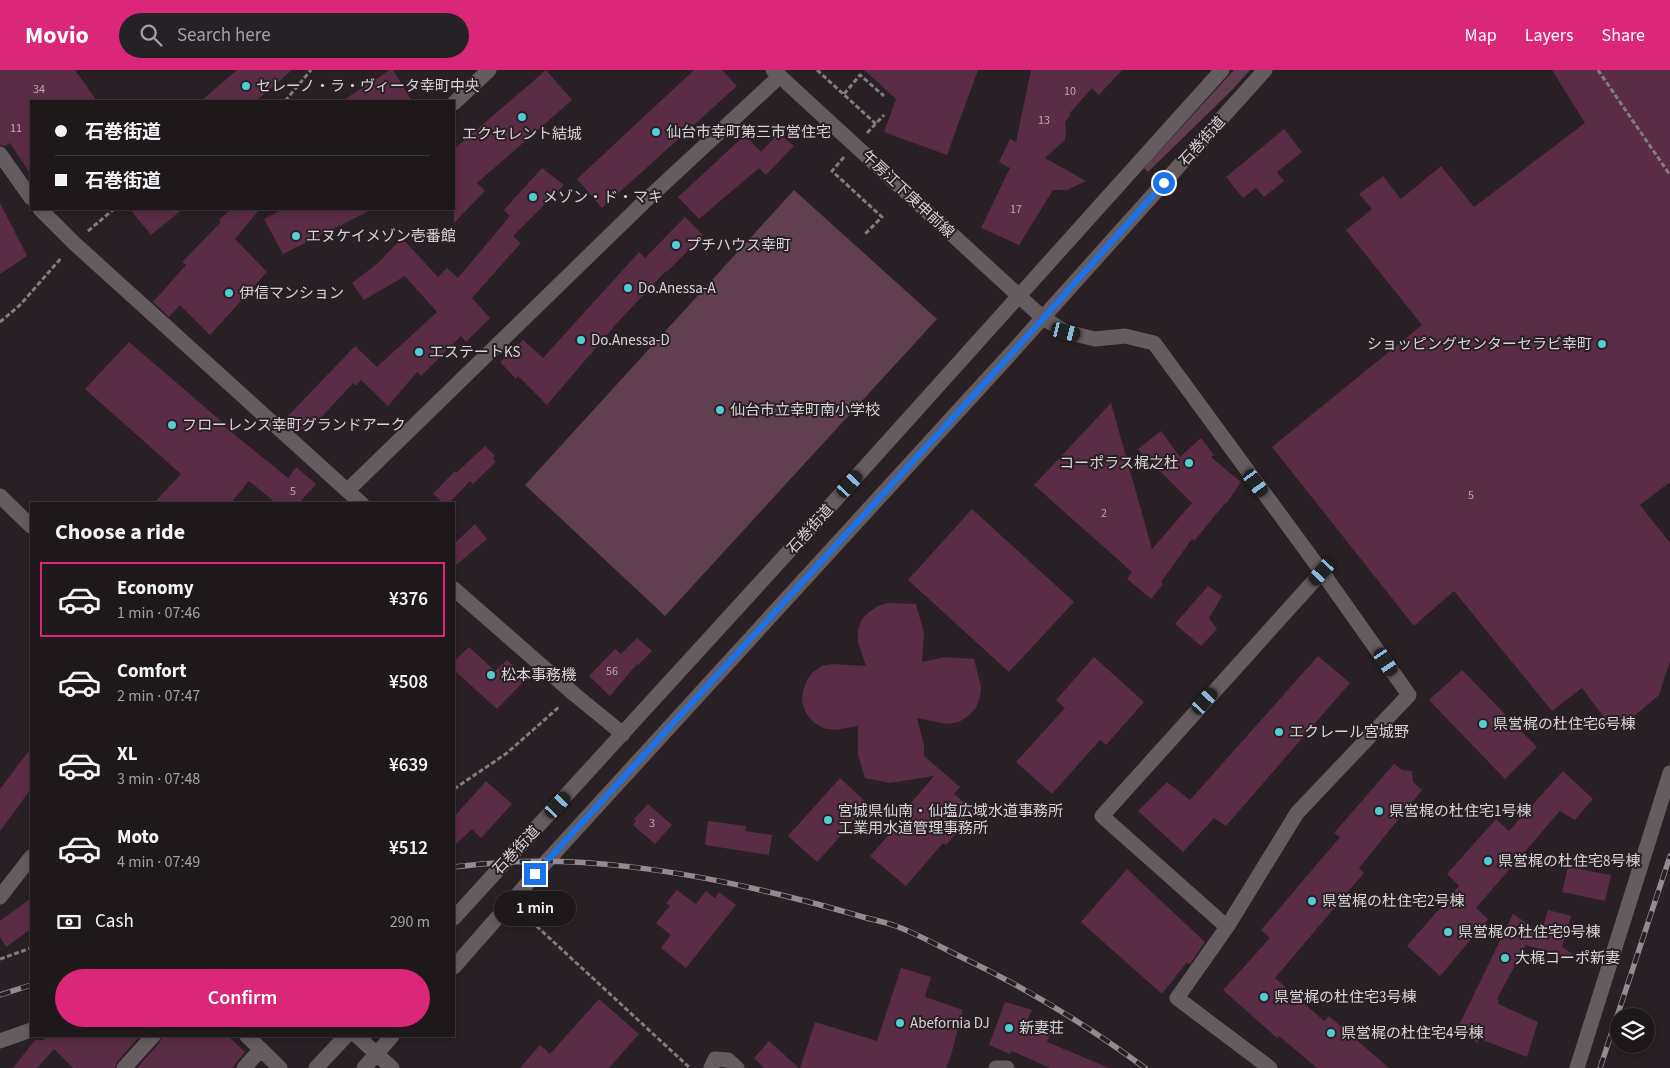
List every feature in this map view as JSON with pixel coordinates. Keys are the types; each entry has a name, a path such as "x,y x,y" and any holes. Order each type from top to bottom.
{"street":[{"path":"455,102 489,70"},
{"name":"石巻街道","path":"455,917 812,526 1222,70"},
{"name":"石巻街道","path":"455,966 547,861 1043,318 1265,70"},
{"path":"348,490 777,73"},
{"name":"午房江下庚申前線","path":"777,73 1043,318 1066,332 1095,339 1125,336 1154,343 1322,572 1409,695 1297,813 1227,927"},
{"path":"0,154 30,197"},
{"path":"41,210 360,502"},
{"path":"0,496 30,525"},
{"path":"1270,1068 1177,998 1227,927 1102,816 1322,572"},
{"path":"455,590 574,694 623,734"},
{"path":"1577,1068 1670,773"},
{"path":"0,897 30,858"},
{"path":"0,1041 30,1030"},
{"path":"124,1068 151,1037"},
{"path":"248,1037 280,1068"},
{"path":"316,1068 345,1037"},
{"path":"358,1037 392,1068"},
{"path":"364,1068 391,1037"},
{"path":"244,1068 261,1049"},
{"path":"711,1068 715,1059 728,1060 737,1068"},
{"path":"996,1068 1007,1068"}],"path":[{"path":"286,100 310,70"},
{"path":"817,70 876,124"},
{"path":"1598,70 1670,175"},
{"path":"844,94 860,75 884,96"},
{"path":"832,171 882,217 864,235"},
{"path":"0,322 20,305 74,242 113,210"},
{"path":"455,788 507,753 574,694"},
{"path":"531,921 690,1068"},
{"path":"0,959 30,948"}],"shaded area":[{"path":"1234,70 1250,70 1148,172 1144,168"},
{"name":"仙台市立幸町南小学校","path":"794,190 937,319 665,616 525,485"}],"building":[{"path":"0,70 75,70 96,100 30,100 30,173 10,143 5,146 0,145"},
{"name":"セレーノ・ラ・ヴィータ幸町中央","path":"237,70 292,70 257,100 202,100"},
{"path":"390,70 393,70 411,100 344,100"},
{"name":"エクセレント結城","path":"546,70 572,100 477,183 485,191 454,223 455,148"},
{"name":"仙台市幸町第三市営住宅","path":"694,70 722,70 737,86 602,208 577,179"},
{"path":"864,70 978,70 947,155 884,132 896,99"},
{"path":"1031,70 1122,70 1099,95 1092,88 1069,114 1065,122 1065,140 1045,158 1086,181 1067,190 1053,190 1019,245 981,228 1010,168 999,162 1010,139 1016,142"},
{"path":"1552,70 1670,70 1670,482 1640,505 1670,543 1670,661 1659,695 1615,732 1582,688 1552,711 1454,591 1414,626 1272,447 1422,325 1346,230 1372,209 1359,194 1383,176 1401,199 1441,166 1474,207 1585,123"},
{"path":"1284,129 1302,152 1277,172 1284,181 1264,197 1256,188 1243,198 1226,177"},
{"path":"779,133 794,146 766,175 759,168 699,219 678,197 745,135 761,152"},
{"path":"542,168 564,185 513,236 521,243 472,298 490,318 466,342 461,336 421,376 417,372 388,406 361,380 356,386 353,383 306,434 288,416 355,346 377,367 437,312 405,276 364,300 352,283 378,263 402,238 438,277 447,268 458,278 510,216 504,210"},
{"path":"0,203 27,256 0,274"},
{"path":"131,210 182,210 151,235"},
{"path":"230,210 259,210 235,239 267,272 210,335 180,305 169,317 153,302 186,265 182,262 221,222 219,220"},
{"name":"エヌケイメゾン壱番館","path":"281,210 371,210 283,254 264,219"},
{"path":"685,217 703,235 617,323 547,405 518,376 516,379 500,362 523,340 543,358 639,252 645,258"},
{"name":"フローレンス幸町グランドアーク","path":"129,342 221,421 220,423 288,478 296,467 316,484 300,502 275,502 249,481 232,502 155,502 181,474 85,389"},
{"path":"1111,403 1152,549 1192,503 1138,449 1161,431 1180,457 1201,438 1214,455 1211,457 1241,482 1226,504 1195,540 1192,539 1151,599 1127,579 1132,572 1034,485"},
{"path":"485,446 495,456 493,459 496,462 473,484 470,481 450,502 443,502 433,494 455,471 456,473"},
{"path":"972,509 1074,602 1009,672 908,580"},
{"path":"475,524 487,539 455,566 455,543"},
{"path":"1208,586 1222,596 1209,618 1217,629 1201,646 1175,624"},
{"path":"888,603 916,604 924,633 922,662 945,657 974,659 981,686 976,708 959,722 947,724 917,718 924,746 924,756 960,787 954,794 974,811 946,845 943,843 906,886 870,856 908,813 905,810 934,776 890,783 865,778 858,755 858,726 835,730 823,728 813,722 806,713 802,702 807,680 813,672 822,666 832,664 866,666 858,642 858,630 862,619 869,612 878,606"},
{"path":"637,638 652,651 637,664 610,696 589,676 615,649 621,654"},
{"name":"松本事務機","path":"469,647 495,671 507,660 527,678 497,709 455,671 455,660"},
{"name":"エクレール宮城野","path":"1318,656 1350,683 1226,826 1214,818 1183,852 1138,811 1167,782 1190,800"},
{"path":"1094,657 1144,702 1106,745 1100,740 1052,794 1016,762 1065,708 1056,700"},
{"name":"県営梶の杜住宅6号棟","path":"1462,670 1537,747 1505,779 1429,700"},
{"path":"30,749 30,790 0,831 0,789"},
{"path":"1394,764 1402,770 1412,771 1413,782 1422,790 1359,868 1364,873 1275,978 1324,1021 1329,1016 1389,1068 1317,1068 1279,1036 1277,1038 1223,990 1270,938 1261,930 1340,837 1334,833"},
{"path":"1563,771 1593,799 1575,820 1560,811 1476,908 1488,919 1440,976 1407,946 1459,886 1447,874 1496,819 1509,831"},
{"name":"宮城県仙南・仙塩広域水道事務所 工業用水道管理事務所","path":"840,778 869,805 817,862 788,836"},
{"path":"486,781 512,804 481,838 472,829 455,845 455,816"},
{"path":"648,804 672,825 655,844 633,825 636,821 634,819"},
{"path":"708,821 746,826 745,831 772,835 769,855 705,845"},
{"path":"1568,867 1611,875 1605,901 1562,892"},
{"path":"1127,869 1205,942 1192,961 1189,964 1187,962 1162,994 1081,922"},
{"path":"677,890 696,904 706,891 715,898 719,892 736,905 686,968 661,948 671,935 656,923 670,906 666,903"},
{"path":"30,899 30,930 6,947 0,937 0,921"},
{"path":"1548,910 1571,916 1562,947 1574,955 1572,958 1526,945 1497,999 1499,1000 1498,1004 1538,1022 1527,1057 1480,1039 1478,1043 1456,1031 1513,914 1541,933"},
{"path":"901,968 931,977 925,997 963,1010 946,1068 800,1068 815,1022 877,1041"},
{"path":"599,999 639,1034 609,1068 520,1068 540,1045 550,1054"},
{"path":"1005,1002 1032,1010 1026,1022 1051,1032 1047,1042 1109,1068 1050,1068 1012,1051 1010,1054 989,1045"},
{"path":"42,1037 139,1037 117,1062 115,1068 73,1068 54,1049 37,1068 13,1068 35,1040 45,1040"},
{"path":"162,1037 229,1037 245,1052 232,1068 137,1068 160,1042"},
{"path":"769,1041 799,1068 764,1068 754,1058"}],"railway":[{"path":"1600,1068 1670,856"},
{"path":"455,867 541,861 629,867 716,880 888,923 982,967 1030,993 1077,1021 1145,1068"},
{"path":"0,995 30,985"}],"place":[{"name":"セレーノ・ラ・ヴィータ幸町中央","path":"246,86"},
{"name":"エクセレント結城","path":"522,117"},
{"name":"仙台市幸町第三市営住宅","path":"656,132"},
{"name":"メゾン・ド・マキ","path":"533,197"},
{"name":"エヌケイメゾン壱番館","path":"296,236"},
{"name":"プチハウス幸町","path":"676,245"},
{"name":"Do.Anessa-A","path":"628,288"},
{"name":"伊信マンション","path":"229,293"},
{"name":"Do.Anessa-D","path":"581,340"},
{"name":"ショッピングセンターセラビ幸町","path":"1602,344"},
{"name":"エステートKS","path":"419,352"},
{"name":"仙台市立幸町南小学校","path":"720,410"},
{"name":"フローレンス幸町グランドアーク","path":"172,425"},
{"name":"コーポラス梶之杜","path":"1189,463"},
{"name":"松本事務機","path":"491,675"},
{"name":"県営梶の杜住宅6号棟","path":"1483,724"},
{"name":"エクレール宮城野","path":"1279,732"},
{"name":"県営梶の杜住宅1号棟","path":"1379,811"},
{"name":"宮城県仙南・仙塩広域水道事務所 工業用水道管理事務所","path":"828,820"},
{"name":"県営梶の杜住宅8号棟","path":"1488,861"},
{"name":"県営梶の杜住宅2号棟","path":"1312,901"},
{"name":"県営梶の杜住宅9号棟","path":"1448,932"},
{"name":"大梶コーポ新妻","path":"1505,958"},
{"name":"県営梶の杜住宅3号棟","path":"1264,997"},
{"name":"Abefornia DJ","path":"900,1023"},
{"name":"新妻荘","path":"1009,1028"},
{"name":"県営梶の杜住宅4号棟","path":"1331,1033"}],"route":[{"path":"535,874 1014,351 1164,183"}]}
